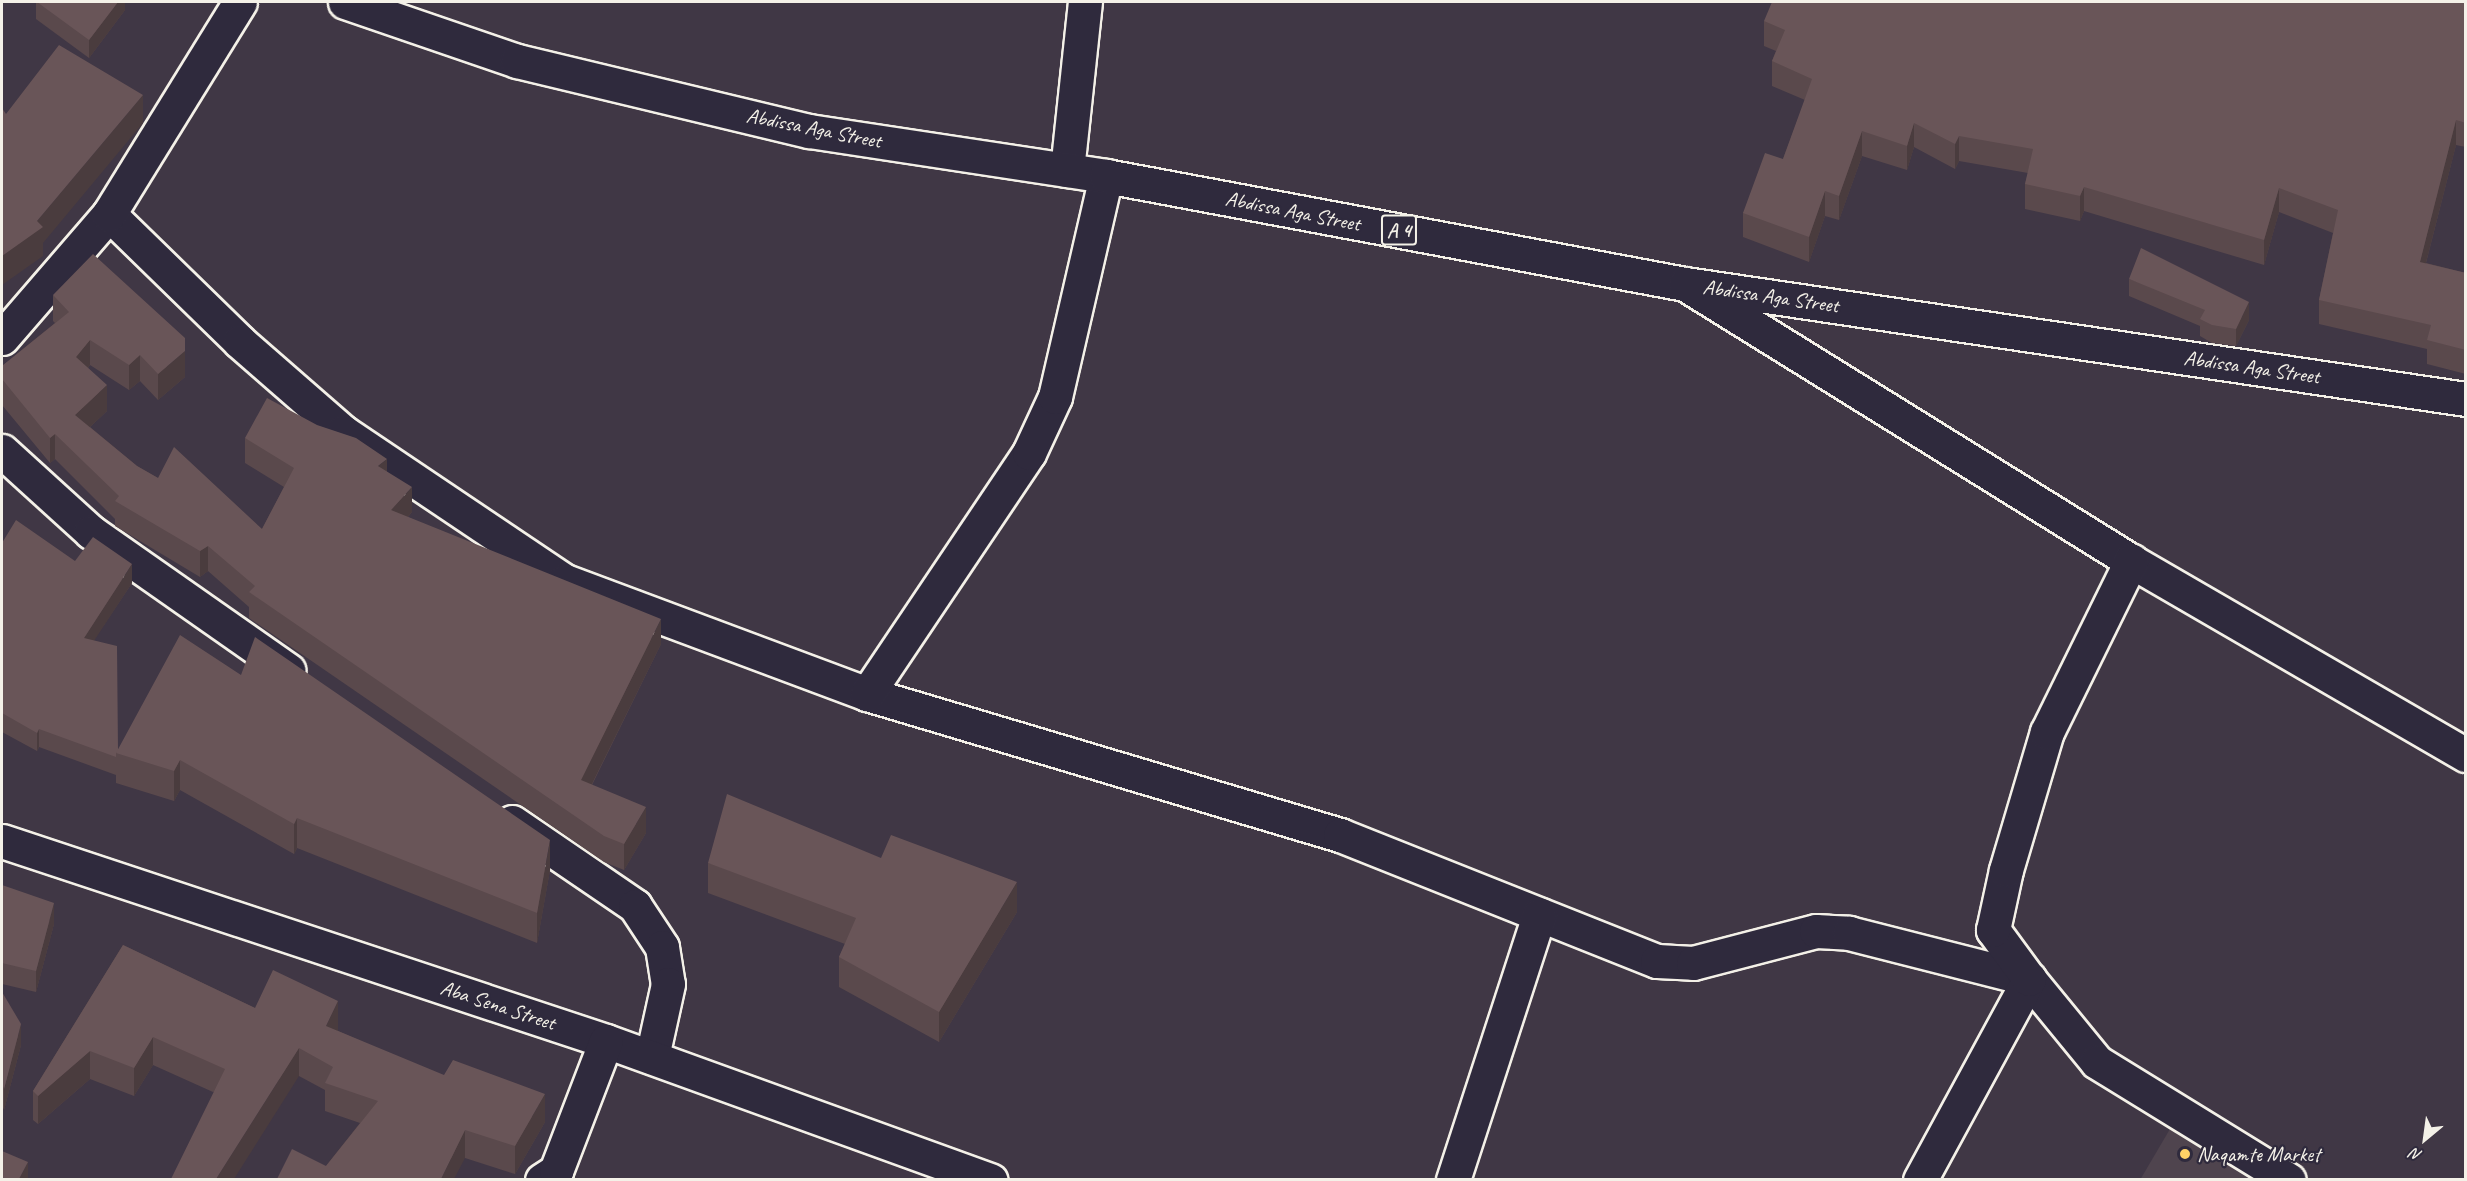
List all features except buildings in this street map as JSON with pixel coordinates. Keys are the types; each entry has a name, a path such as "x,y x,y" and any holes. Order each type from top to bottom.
{"main road":[{"path":"2,338 109,214 240,2"},
{"name":"Abdissa Aga Street","path":"345,2 517,61 808,131 1106,176 1684,284 2466,399"},
{"path":"1067,170 1085,2"},
{"path":"867,694 1038,434 1055,397 1106,176"},
{"path":"109,214 240,342 343,432 565,581 867,694 1340,835 1657,961 1693,963 1816,931 1849,933 2029,979"},
{"path":"1684,284 2131,561 2466,755"},
{"path":"2,451 91,532 313,687"},
{"path":"2131,561 2047,732 2006,870 1993,930 2029,979 2097,1062 2289,1179"},
{"path":"489,806 635,906 662,947 668,984 652,1058"},
{"name":"Aba Sena Street","path":"2,841 606,1041 991,1179"},
{"path":"1453,1179 1539,915"},
{"path":"1920,1179 2029,979"},
{"path":"542,1179 556,1171 606,1041"}],"shaded area":[{"name":"Naqamte Market","path":"2170,1129 2259,1179 2140,1180"}],"place":[{"name":"Naqamte Market","path":"2185,1154"}]}
